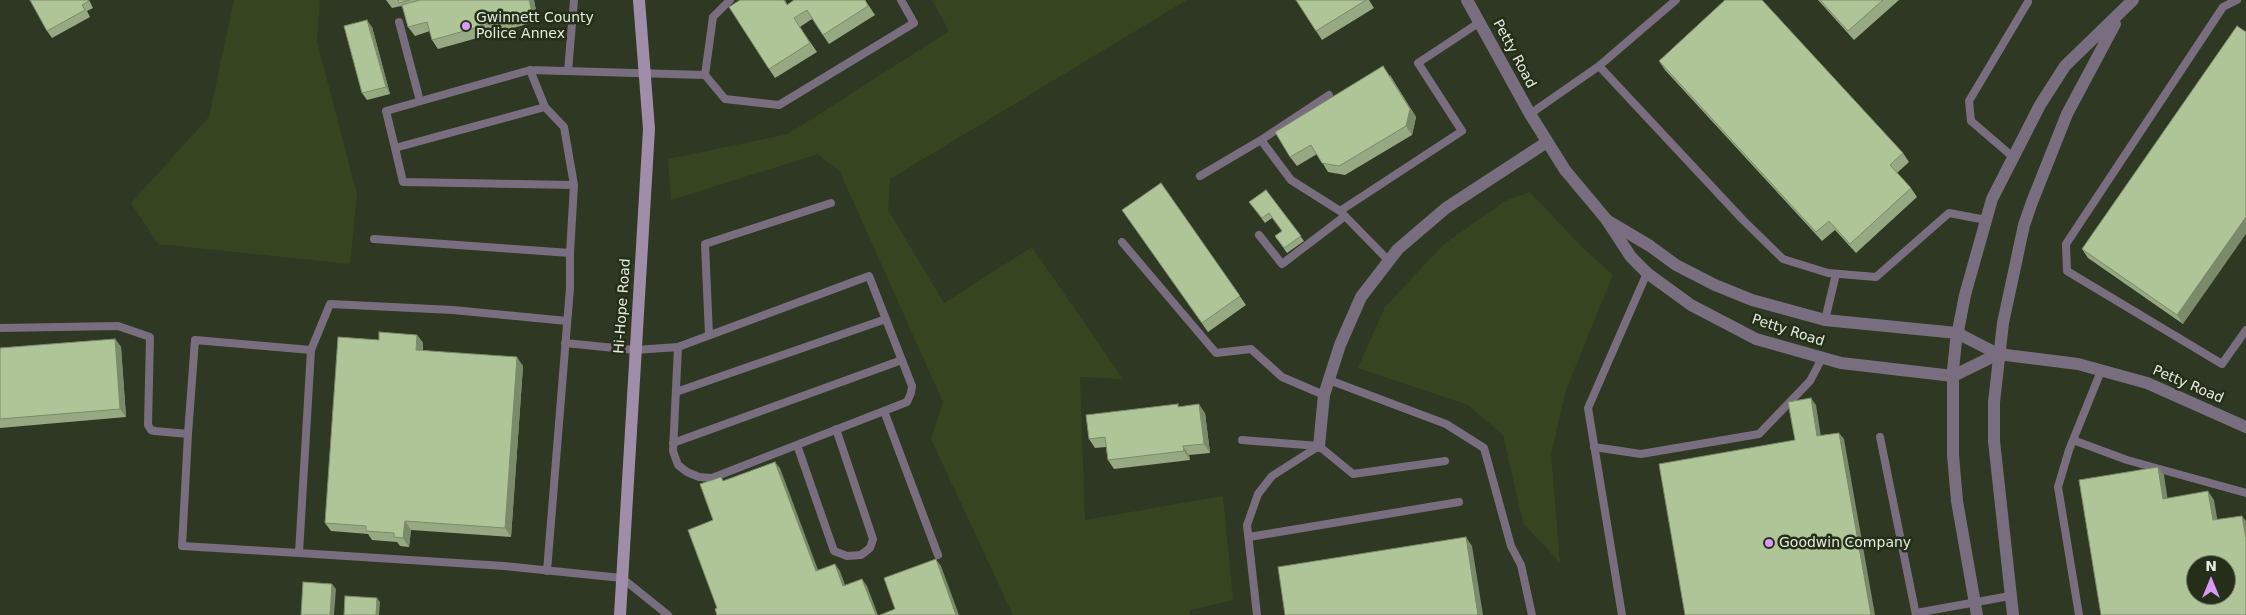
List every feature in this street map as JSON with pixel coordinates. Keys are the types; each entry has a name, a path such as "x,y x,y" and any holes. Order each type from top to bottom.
{"street":[{"name":"Hi-Hope Road","path":"620,615 649,129 647,74 639,0"},
{"name":"Petty Road","path":"1467,0 1530,114 1565,170 1606,219 1631,257 1647,273 1691,305 1756,339 1841,363 1953,376"},
{"path":"1976,609 1954,478 1953,376 1957,333 1965,295 1992,199 2040,105 2065,66 2133,0"},
{"path":"2013,615 1994,440 1994,402 2003,323 2024,225 2060,130 2121,13"},
{"path":"1319,446 1324,394 1340,345 1361,297 1398,250 1446,208 1547,142"},
{"name":"Petty Road","path":"1606,219 1676,264 1715,285 1752,300 1825,320 1957,333 1998,354 2078,364 2147,383 2246,427"},
{"path":"1953,376 1998,354"}],"lane":[{"path":"568,71 574,0"},
{"path":"730,0 713,16 705,75 725,99 779,105 914,23 900,0"},
{"path":"1530,114 1599,66 1676,0"},
{"path":"2237,0 2223,7 2066,244 2067,272 2222,364 2246,330"},
{"path":"2013,157 1971,121 1969,101 2028,1"},
{"path":"399,22 420,101"},
{"path":"1260,235 1282,264 1342,213 1462,131 1418,62 1480,22"},
{"path":"1599,66 1743,220 1783,259 1836,274 1876,277 1949,213 1986,220"},
{"path":"530,70 545,107 564,127 574,185 567,321 547,571"},
{"path":"574,185 403,182 386,111 530,70 705,75"},
{"path":"1200,176 1261,140 1329,95"},
{"path":"396,148 545,107"},
{"path":"1261,140 1291,180 1342,213 1389,262"},
{"path":"709,335 705,244 831,203"},
{"path":"374,239 570,253"},
{"path":"1122,242 1216,353 1251,349 1282,377 1324,394"},
{"path":"1622,615 1588,408 1647,273"},
{"path":"1825,320 1836,274"},
{"path":"565,344 635,350 678,346 869,276 912,386 911,393 907,402 712,478 698,477 678,465 673,451 678,346"},
{"path":"299,553 311,350 330,304 453,310 567,321"},
{"path":"676,392 886,320"},
{"path":"0,328 118,326 150,337 148,425 150,430 188,434"},
{"path":"311,350 195,340 182,546 504,566 622,578 668,615"},
{"path":"1594,447 1641,454 1759,434 1810,381 1822,358"},
{"path":"673,443 902,360"},
{"path":"2079,615 2058,487 2073,440 2101,370"},
{"path":"1329,380 1446,424 1484,448 1511,546 1521,565 1532,615"},
{"path":"884,411 938,555"},
{"path":"797,445 834,551 846,556 861,556 870,548 874,539 836,429"},
{"path":"1880,437 1916,614 1976,609 2010,596"},
{"path":"1242,440 1319,446 1353,474 1445,461"},
{"path":"2073,440 2127,460 2246,492"},
{"path":"1257,615 1247,524 1258,494 1272,476 1319,446"},
{"path":"1249,537 1459,502"}],"green space":[{"path":"234,0 320,0 317,41 357,195 350,264 158,244 131,203 209,117"},
{"path":"932,0 1187,0 890,179 888,210 944,303 1032,247 1123,379 1080,377 1085,520 1223,496 1233,600 1190,610 1190,615 1013,615 931,439 943,402 840,172 818,154 671,200 668,159 788,134 949,31"},
{"path":"1530,192 1581,246 1613,275 1566,390 1551,454 1560,563 1523,523 1503,435 1468,405 1358,368 1385,307 1443,245 1505,201"}],"building":[{"path":"30,0 89,1 82,5 85,10 47,31"},
{"path":"398,0 410,0 399,3"},
{"name":"Gwinnett County Police Annex","path":"420,0 529,0 532,12 432,40 427,22 408,27 402,5"},
{"path":"740,0 784,0 787,5 794,0 865,0 868,6 823,35 807,10 794,18 810,43 769,69 729,7"},
{"path":"1296,0 1366,0 1316,31"},
{"path":"1725,0 1762,0 1903,153 1890,165 1911,188 1850,244 1829,221 1816,232 1659,61"},
{"path":"1820,0 1883,0 1848,31"},
{"path":"367,20 386,87 362,93 344,26"},
{"path":"2237,26 2246,32 2246,217 2177,315 2082,249"},
{"path":"1383,66 1410,109 1406,126 1339,166 1322,163 1311,145 1290,157 1275,132"},
{"path":"1161,183 1240,296 1202,323 1122,210"},
{"path":"1266,190 1301,236 1284,248 1275,236 1282,231 1269,213 1262,218 1249,202"},
{"path":"379,332 417,335 416,350 517,357 505,528 405,521 403,538 394,537 394,533 366,531 366,526 325,523 338,337 379,340"},
{"path":"115,339 120,409 0,419 0,348"},
{"name":"Goodwin Company","path":"1811,398 1817,436 1839,433 1871,615 1685,615 1659,464 1795,440 1788,402"},
{"path":"1178,404 1178,407 1199,404 1204,444 1183,446 1184,451 1108,460 1105,437 1089,439 1086,415"},
{"path":"775,462 816,571 835,564 843,586 862,579 876,615 717,615 715,609 717,608 688,530 713,520 700,484 721,477 723,481"},
{"path":"2158,467 2163,499 2208,491 2213,520 2242,516 2246,538 2246,615 2101,615 2079,480"},
{"path":"1466,537 1478,615 1285,615 1278,567"},
{"path":"936,559 956,615 880,615 895,609 884,578"},
{"path":"303,582 332,584 330,615 301,615"},
{"path":"345,596 377,598 376,615 344,615"}],"place":[{"name":"Gwinnett County Police Annex","path":"466,26"},
{"name":"Goodwin Company","path":"1769,543"}]}
